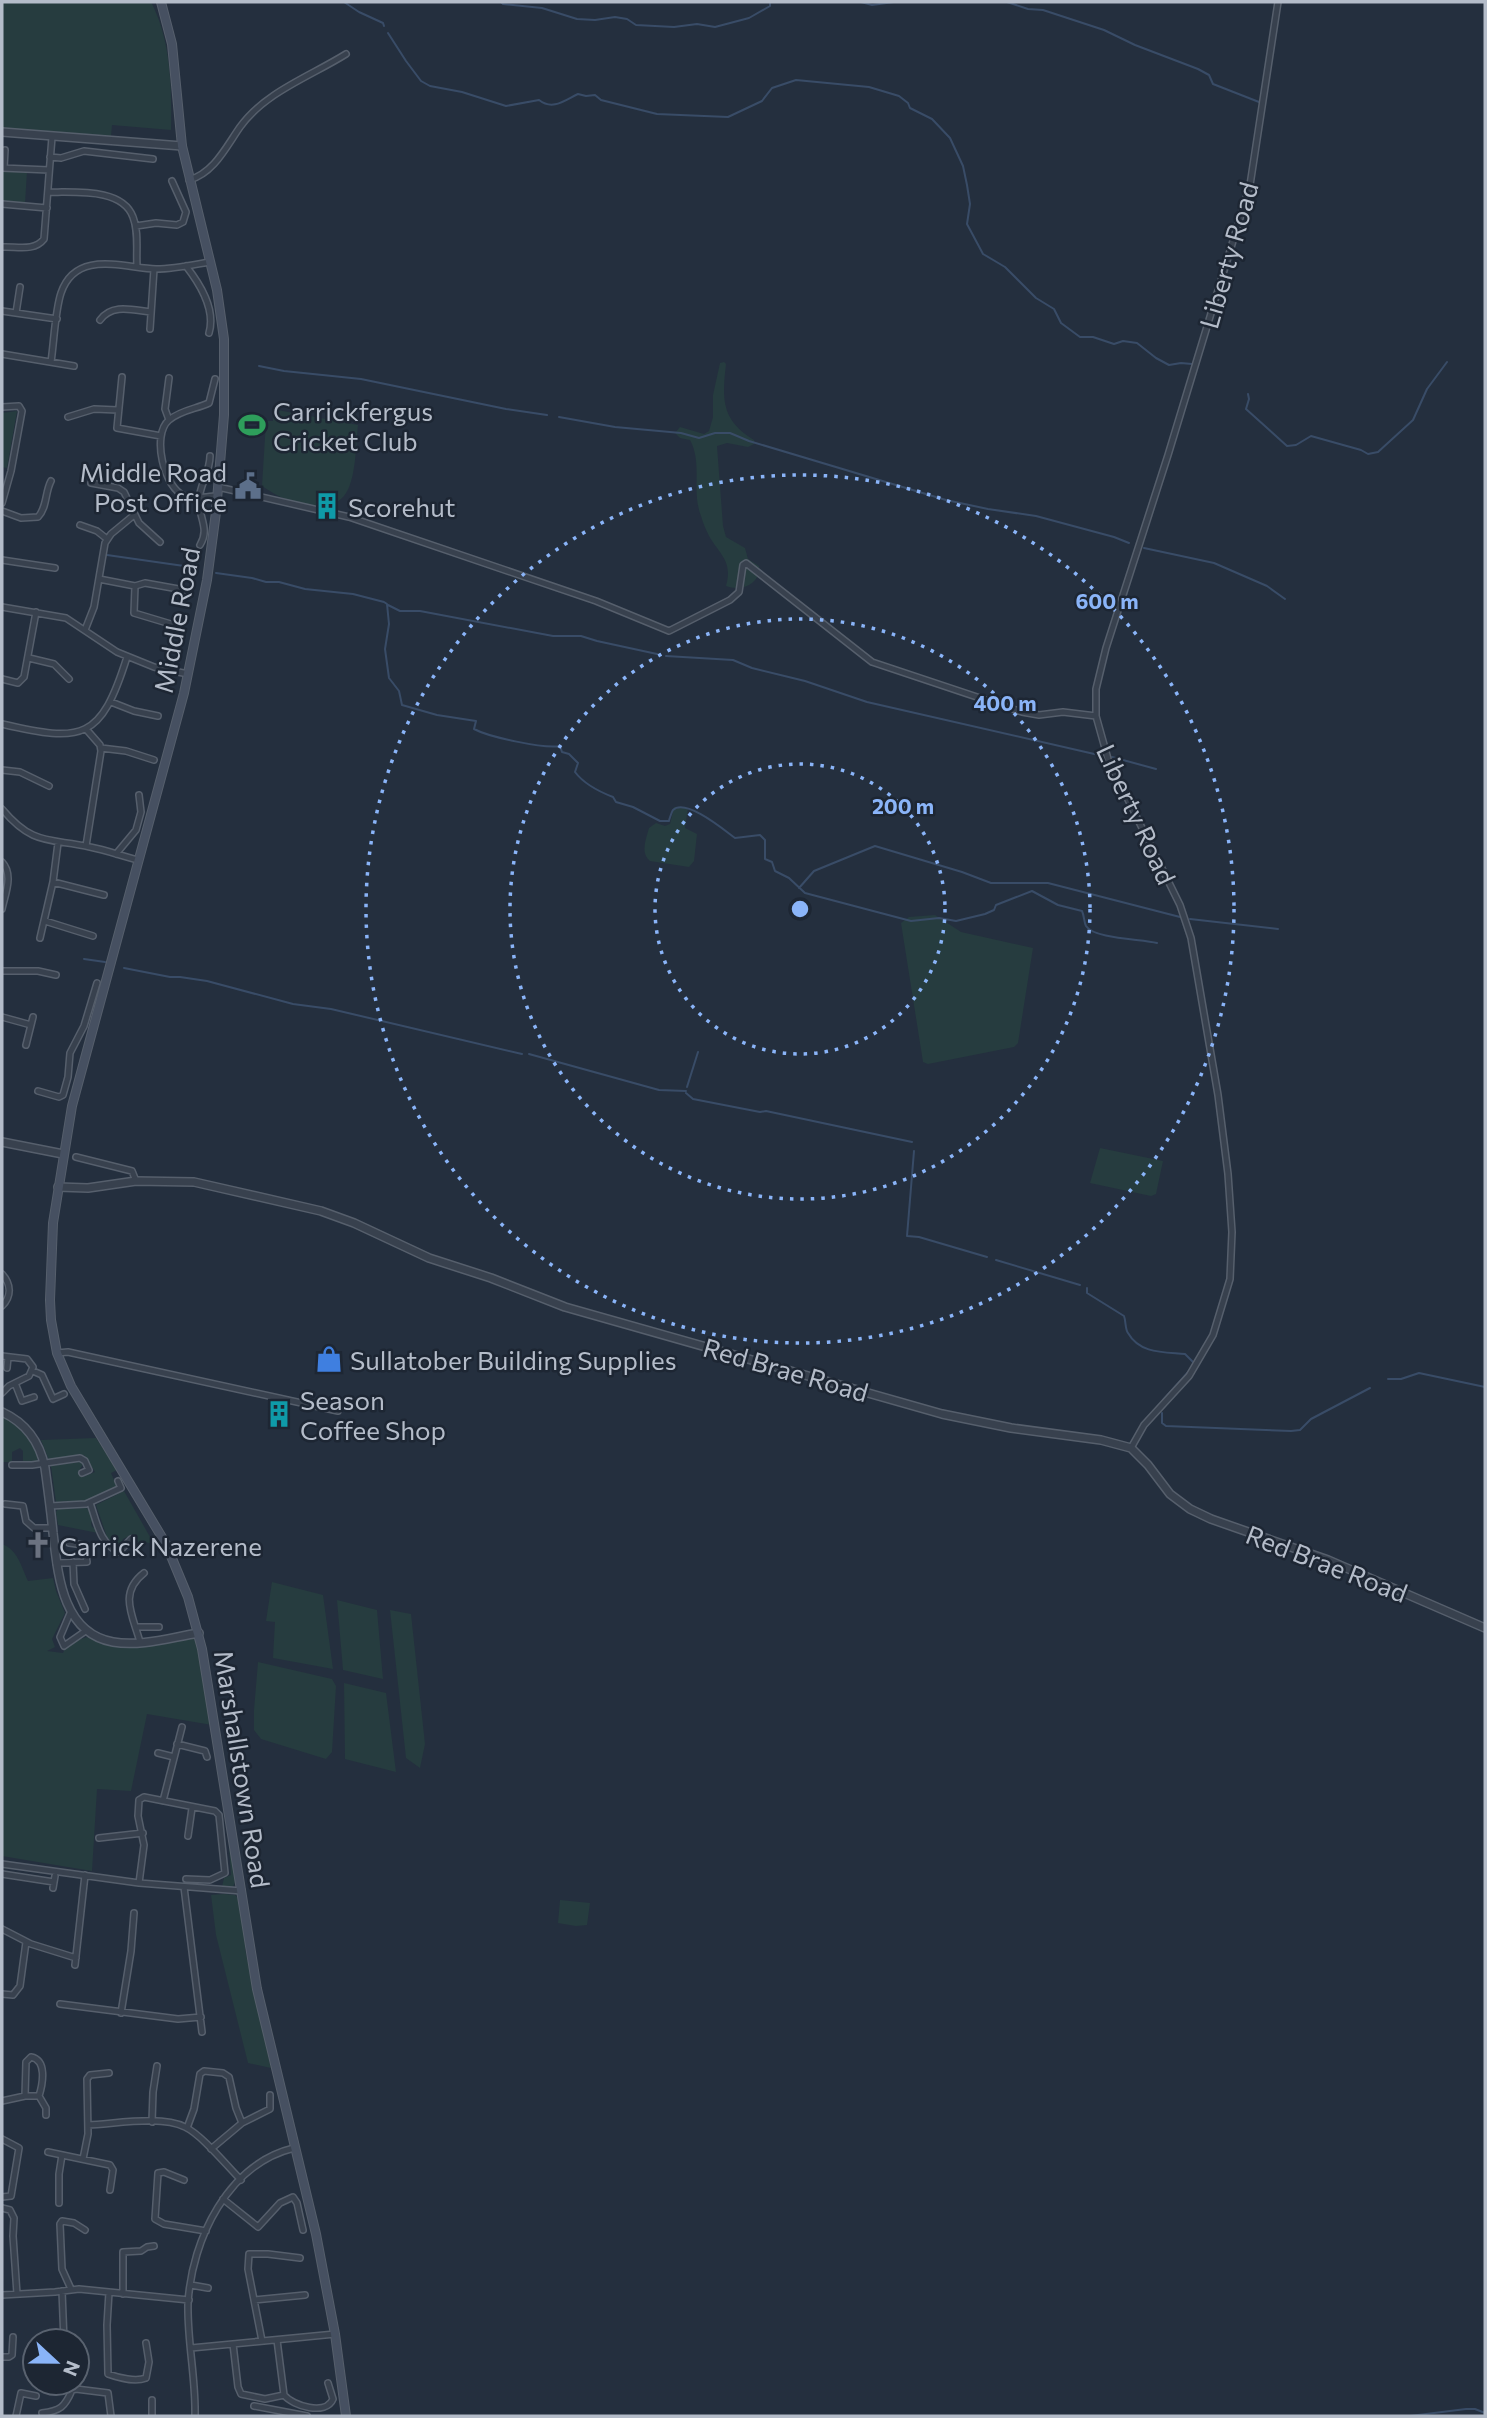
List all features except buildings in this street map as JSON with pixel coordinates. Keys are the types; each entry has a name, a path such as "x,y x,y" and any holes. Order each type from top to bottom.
{"main road":[{"name":"Middle Road","path":"63,1154 84,1056 188,674 207,580 218,492 225,356 220,305 182,146 172,44 160,2"},
{"name":"Marshallstown Road","path":"63,1154 53,1223 50,1300 57,1353 83,1409 166,1544 179,1571 199,1633 257,1989 316,2234 335,2334 346,2416"}],"street":[{"name":"Liberty Road","path":"1131,1448 1144,1426 1189,1376 1213,1335 1230,1279 1232,1232 1220,1108 1191,938 1180,905 1108,759 1096,716 1096,689 1105,648 1168,455 1250,185 1278,2"},
{"path":"189,180 201,175 216,161 260,106 346,54"},
{"path":"2,132 182,146"},
{"path":"2,247 32,247 40,244 45,234 52,137"},
{"path":"5,150 3,168 50,170"},
{"path":"50,157 61,158 86,151 153,159"},
{"path":"136,226 156,223 177,225 183,222 186,212 172,181"},
{"path":"48,192 94,195 115,199 127,207 136,226 137,266"},
{"path":"2,205 47,208"},
{"path":"51,362 63,289 76,273 105,263 154,269 209,262"},
{"path":"186,266 204,294 211,324 209,333"},
{"path":"150,329 154,269"},
{"path":"16,313 20,287"},
{"path":"100,320 116,309 151,312"},
{"path":"2,311 57,319"},
{"path":"2,355 74,366"},
{"path":"122,377 116,424 118,430 161,436"},
{"path":"169,378 165,409 169,420"},
{"path":"215,379 209,403 188,409 169,420 161,436 161,458 173,485 185,496 199,497 218,492 349,517 596,601 669,631 730,600 739,592 743,565 746,563 876,664 1022,712 1096,716"},
{"path":"2,407 20,407 22,412 2,503"},
{"path":"68,417 94,409 118,410"},
{"path":"200,545 205,529 199,497 209,470 210,456"},
{"path":"2,510 21,518 38,517 43,511 46,490 51,481"},
{"path":"90,483 122,491 134,515 146,531 160,542"},
{"path":"85,630 91,615 107,539 134,515"},
{"path":"80,525 97,531 107,539"},
{"path":"2,560 55,568"},
{"path":"99,579 135,586 145,583 184,590"},
{"path":"135,586 134,613 174,625"},
{"path":"2,607 70,620 105,646 127,657 154,667 188,674"},
{"path":"2,678 16,683 22,681 29,658 36,612"},
{"path":"2,724 53,734 86,729 111,702 127,657"},
{"path":"29,658 52,663 69,679"},
{"path":"111,702 158,716"},
{"path":"86,729 101,748 126,751 154,760"},
{"path":"86,846 101,748"},
{"path":"2,770 20,772 49,786"},
{"path":"116,854 136,830 141,812 139,795"},
{"path":"2,809 33,836 138,860"},
{"path":"40,938 53,882 58,843"},
{"path":"2,862 6,867 8,879 2,909"},
{"path":"53,882 104,895"},
{"path":"45,921 93,936"},
{"path":"2,971 38,971 55,975"},
{"path":"38,1091 62,1096 68,1077 70,1053 84,1026 97,983"},
{"path":"2,1017 31,1024"},
{"path":"26,1045 33,1017"},
{"path":"70,1053 84,1056"},
{"path":"2,1142 63,1154"},
{"path":"76,1157 132,1171 136,1181"},
{"name":"Red Brae Road","path":"58,1187 88,1188 136,1181 172,1181 219,1186 321,1211 354,1223 429,1258 586,1313 942,1414 1011,1428 1101,1440 1131,1448 1143,1458 1170,1494 1190,1510 1331,1561 1485,1628"},
{"path":"2,1273 10,1292 2,1306"},
{"path":"57,1353 68,1352 338,1412"},
{"path":"2,1393 33,1371 29,1360 5,1356 7,1368"},
{"path":"33,1371 42,1375 53,1399 64,1394"},
{"path":"15,1383 22,1401 34,1397"},
{"path":"2,1412 28,1431 40,1451 44,1463 61,1588 71,1611 87,1630 108,1641 140,1642 199,1633"},
{"path":"12,1465 81,1459 89,1470 82,1473"},
{"path":"50,1506 90,1503 121,1488 118,1481"},
{"path":"90,1503 107,1544 118,1552 131,1539 134,1545"},
{"path":"5,1504 23,1506 26,1521 34,1528 52,1528"},
{"path":"56,1563 87,1562 83,1545 69,1544"},
{"path":"73,1562 74,1584 85,1609"},
{"path":"140,1642 128,1595 132,1584 144,1573"},
{"path":"71,1611 60,1637 64,1646 87,1630"},
{"path":"136,1627 154,1629"},
{"path":"163,1801 182,1727"},
{"path":"177,1744 205,1751 207,1757"},
{"path":"158,1754 174,1757"},
{"path":"139,1883 144,1845 138,1816 141,1799 145,1797 219,1814 226,1871 223,1876 213,1880 186,1879"},
{"path":"188,1836 192,1808"},
{"path":"99,1838 143,1833"},
{"path":"2,1864 139,1883 242,1891"},
{"path":"2,1874 54,1882"},
{"path":"75,1965 85,1875"},
{"path":"184,1887 183,1898 202,2032"},
{"path":"121,2013 134,1913"},
{"path":"2,1929 26,1942 76,1958"},
{"path":"2,1994 13,1995 17,1992 26,1942"},
{"path":"60,2004 182,2019 201,2017"},
{"path":"25,2096 26,2062 36,2057 42,2065 39,2096 46,2108 46,2115"},
{"path":"152,2122 157,2066"},
{"path":"187,2128 203,2071 223,2073 229,2077 242,2123"},
{"path":"83,2159 88,2125 87,2077 109,2074"},
{"path":"211,2150 242,2123 269,2110 270,2095"},
{"path":"2,2101 39,2096"},
{"path":"88,2125 169,2122 187,2128 241,2180"},
{"path":"2,2139 19,2148 11,2196 2,2197"},
{"path":"195,2416 188,2301 206,2231 223,2199 241,2180 268,2157 294,2148"},
{"path":"48,2151 112,2166 110,2190"},
{"path":"59,2203 62,2155"},
{"path":"184,2180 164,2172 158,2173 155,2219 164,2224 206,2231"},
{"path":"223,2199 256,2229 282,2202 292,2197 296,2200 303,2230"},
{"path":"2,2208 10,2210 14,2215 17,2294"},
{"path":"73,2289 62,2269 60,2224 67,2221 85,2230"},
{"path":"123,2294 123,2252 141,2251 154,2246"},
{"path":"262,2341 247,2262 250,2253 300,2258"},
{"path":"191,2285 208,2288"},
{"path":"2,2295 73,2289 188,2301"},
{"path":"63,2305 73,2289"},
{"path":"62,2291 64,2327"},
{"path":"109,2292 108,2374 145,2380 149,2362 146,2343"},
{"path":"254,2300 305,2295"},
{"path":"191,2348 335,2334"},
{"path":"2,2357 12,2355 13,2337"},
{"path":"277,2340 284,2395 295,2404 326,2407 333,2399 328,2383"},
{"path":"233,2344 237,2387 240,2393 265,2399 284,2395"},
{"path":"91,2391 108,2393 111,2416"},
{"path":"16,2416 18,2393 21,2394"},
{"path":"42,2413 59,2414 70,2397"},
{"path":"152,2400 152,2416"},
{"path":"254,2406 307,2416"}],"green space":[{"path":"2,2 151,2 163,32 166,48 171,130 112,125 111,136 107,139 2,128"},
{"path":"2,170 27,171 25,204 2,202"},
{"path":"724,362 726,408 735,425 754,440 754,444 748,447 727,443 717,446 726,537 745,548 748,559 759,566 757,578 749,585 738,588 726,586 727,564 709,536 698,507 694,449 690,440 680,438 675,433 680,427 704,434 709,431 713,417 713,395 720,363"},
{"path":"272,409 358,425 351,482 344,496 335,503 314,507 303,505 280,497 262,486 266,421 273,421"},
{"path":"17,411 7,468 2,467 2,413"},
{"path":"674,807 688,808 685,828 697,834 694,861 689,867 650,861 645,854 649,828 656,823 665,826 670,824"},
{"path":"935,915 961,932 1033,948 1018,1043 1014,1047 928,1064 923,1062 901,923 909,917"},
{"path":"1100,1148 1163,1161 1156,1194 1151,1196 1090,1183"},
{"path":"2,1415 21,1428 31,1440 37,1461 23,1461 23,1451 20,1448 12,1452 12,1462 2,1462"},
{"path":"96,1438 117,1470 111,1473 117,1487 85,1501 56,1502 51,1466 79,1462 83,1464 80,1469 83,1477 95,1472 84,1455 49,1460 41,1440"},
{"path":"124,1491 154,1544 139,1544 133,1534 123,1539 119,1548 107,1537 96,1505"},
{"path":"86,1508 93,1520 92,1527 98,1533 58,1525 58,1509"},
{"path":"2,1544 15,1554 28,1581 53,1578 65,1613 52,1639 55,1647 47,1651 63,1653 68,1643 94,1635 116,1642 199,1633 236,1880 233,1887 222,1887 224,1878 231,1875 228,1834 212,1725 147,1714 131,1791 97,1789 92,1871 2,1856"},
{"path":"272,1582 323,1595 333,1669 273,1658 275,1622 266,1621"},
{"path":"337,1600 377,1610 383,1679 343,1670"},
{"path":"390,1610 411,1614 425,1744 420,1768 406,1758"},
{"path":"258,1662 332,1679 336,1686 332,1752 326,1759 261,1739 254,1730"},
{"path":"344,1683 386,1693 396,1772 345,1759"},
{"path":"211,1895 235,1895 239,1899 247,1944 245,1949 271,2068 248,2063 216,1935"},
{"path":"560,1900 590,1903 587,1925 558,1923"}],"waterway":[{"path":"344,2 384,26"},
{"path":"501,2 542,8 577,19 615,17 627,19 636,25 674,27 697,24 715,27 749,18 770,6 770,2"},
{"path":"861,2 872,5 894,2"},
{"path":"1007,2 1028,9 1043,10 1104,30 1198,69 1209,75 1213,84 1259,102"},
{"path":"388,33 421,81 430,86 462,92 506,106 539,100 554,105 578,94 595,95 601,100 657,114 728,117 762,101 772,88 796,80 869,87 899,96 910,108 932,119 950,138 963,166 967,185 970,204 967,224 983,254 1005,267 1036,298 1054,309 1061,323 1080,337 1093,337 1114,344 1123,341 1137,343 1169,365 1192,364"},
{"path":"1248,394 1246,409 1287,446 1296,445 1311,436 1368,454 1378,452 1413,420 1427,389 1447,362"},
{"path":"259,366 361,379 547,415"},
{"path":"559,417 615,427 681,433 699,438 715,433 730,433 946,500 1036,516 1129,543"},
{"path":"1144,548 1214,563 1267,586 1285,599"},
{"path":"107,555 198,568"},
{"path":"216,573 279,582 305,589 353,594 384,602 387,604 389,624 385,649 389,678 399,691 402,705 437,715 476,721 474,729 504,739 542,746 560,746 562,752 569,754 578,763 575,772 588,784 613,797 616,802 633,807 660,821 669,821 673,810 679,807 687,808 705,816 735,838 760,835 765,840 765,859 772,862 775,871 789,878 805,893 911,921 939,918 956,921 985,914 994,910 996,905 1032,891 1058,905 1082,911 1086,926 1098,934 1157,943"},
{"path":"388,605 400,611 420,611 553,636 581,636 657,654"},
{"path":"666,656 733,660 867,702 1103,756"},
{"path":"1112,757 1156,769"},
{"path":"799,888 814,871 875,846 991,883 1048,883 1180,917"},
{"path":"1190,919 1278,929"},
{"path":"84,959 105,962"},
{"path":"124,968 207,981 293,1004 331,1009 522,1054"},
{"path":"687,1087 698,1052"},
{"path":"529,1054 659,1090 686,1091"},
{"path":"686,1093 693,1099 766,1111 912,1142"},
{"path":"914,1151 907,1236 987,1257"},
{"path":"996,1260 1080,1285"},
{"path":"1087,1288 1087,1293 1124,1316 1127,1331 1139,1345 1153,1351 1185,1354 1193,1365"},
{"path":"1163,1400 1190,1370"},
{"path":"1388,1379 1401,1379 1419,1373 1485,1387"},
{"path":"1162,1413 1162,1423 1166,1426 1300,1430 1311,1419 1370,1388"},
{"path":"1410,2416 1466,2409 1485,2413"}],"place":[{"name":"Carrickfergus Cricket Club","path":"252,425"},
{"name":"Middle Road Post Office","path":"248,486"},
{"name":"Scorehut","path":"327,506"},
{"name":"Sullatober Building Supplies","path":"329,1359"},
{"name":"Season Coffee Shop","path":"279,1414"},
{"name":"Carrick Nazerene","path":"38,1545"}]}
